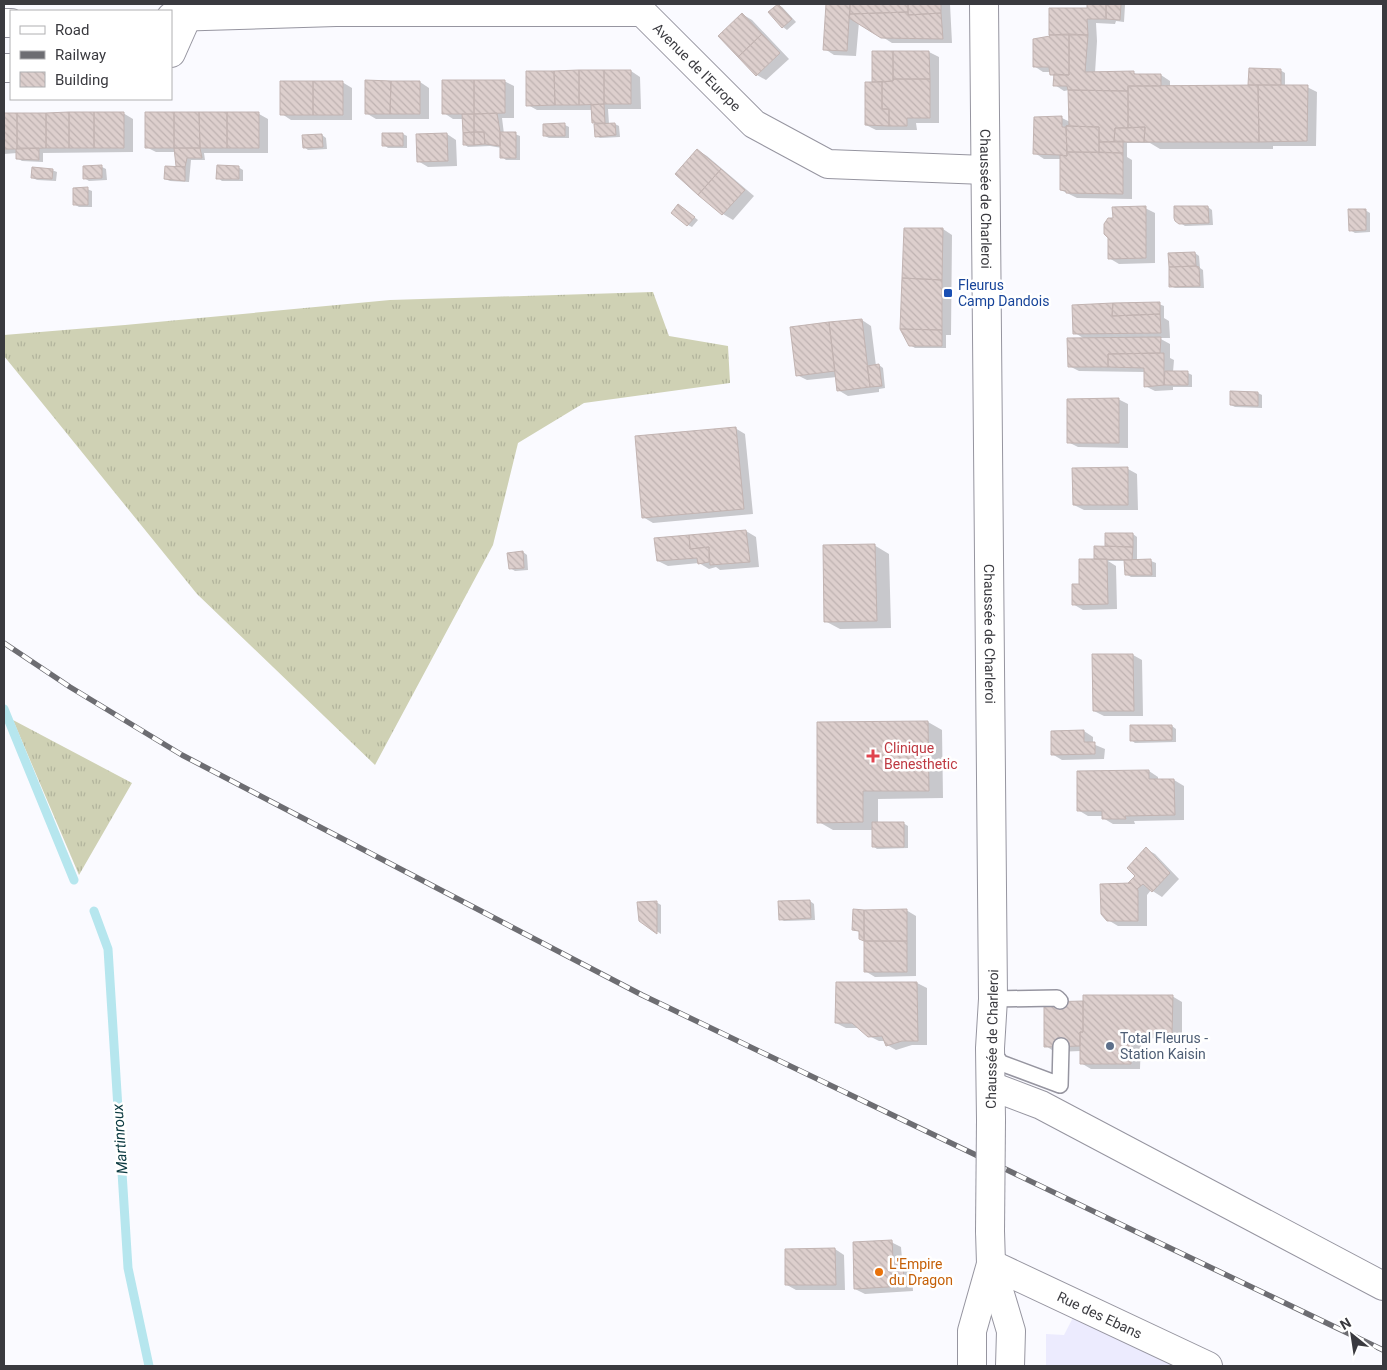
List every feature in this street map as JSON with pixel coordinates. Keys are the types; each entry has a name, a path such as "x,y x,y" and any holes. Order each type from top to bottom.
{"street":[{"name":"Chaussée de Charleroi","path":"984,4 993,999 990,1048 991,1264"},
{"name":"Avenue de l'Europe","path":"172,48 179,17 335,8 643,8 754,124 828,164 985,170"},
{"path":"991,1086 1041,1105 1383,1286"},
{"path":"972,1366 972,1331 991,1264"},
{"path":"991,1264 1011,1331 1010,1366"},
{"name":"Rue des Ebans","path":"991,1264 1208,1366"}],"lane":[{"path":"993,999 1057,998 1060,1001"},
{"path":"990,1048 1001,1063 1060,1085 1061,1046"}],"shaded area":[{"path":"1079,1306 1212,1366 1046,1366 1046,1334 1064,1335"}],"green space":[{"path":"653,292 669,336 728,346 730,383 584,403 518,443 493,545 375,765 197,594 4,356 4,335 390,300"},
{"path":"13,720 132,783 79,875"}],"building":[{"path":"778,4 792,19 782,28 768,12"},
{"path":"826,4 850,4 847,51 823,50"},
{"path":"850,4 908,4 908,12 850,14"},
{"path":"908,4 941,4 941,13 908,15"},
{"path":"1087,4 1106,4 1106,19 1087,19 1088,35 1049,35 1049,8 1087,8"},
{"path":"1106,4 1121,4 1120,20 1106,19"},
{"path":"908,12 908,15 941,13 943,39 881,38 849,18 850,14"},
{"path":"742,13 762,34 738,57 718,36"},
{"path":"762,34 780,53 756,76 738,57"},
{"path":"1069,34 1069,75 1050,75 1049,67 1033,67 1033,39 1049,35"},
{"path":"1069,34 1088,35 1085,72 1134,71 1134,74 1161,74 1161,86 1128,86 1128,91 1068,90 1067,86 1053,86 1054,74 1069,75"},
{"path":"872,51 893,51 893,81 872,82"},
{"path":"893,51 929,51 930,79 893,79"},
{"path":"1249,68 1281,69 1281,85 1248,85"},
{"path":"579,70 579,105 555,105 554,71"},
{"path":"579,70 604,70 604,104 579,105"},
{"path":"604,70 631,70 631,104 604,104"},
{"path":"526,71 554,71 555,105 526,106"},
{"path":"893,79 930,79 930,118 907,118 907,126 889,126 889,109 882,109 882,82 893,81"},
{"path":"365,80 391,81 390,114 365,114"},
{"path":"442,80 474,80 474,114 442,114"},
{"path":"474,80 505,80 505,113 474,114"},
{"path":"280,81 313,81 313,115 280,115"},
{"path":"313,81 343,81 343,115 313,115"},
{"path":"391,81 420,81 420,114 390,114"},
{"path":"865,82 882,82 882,109 889,109 889,126 865,125"},
{"path":"1258,85 1308,85 1307,141 1259,142"},
{"path":"1258,85 1259,142 1144,142 1145,127 1128,128 1128,86"},
{"path":"1068,90 1128,91 1128,128 1115,128 1114,142 1099,142 1099,127 1066,126 1069,125"},
{"path":"604,104 605,123 592,123 591,105"},
{"path":"69,112 94,112 94,148 69,148"},
{"path":"69,112 69,148 46,148 46,113"},
{"path":"94,112 124,112 124,148 94,148"},
{"path":"145,112 174,112 174,148 145,148"},
{"path":"174,112 199,112 200,148 174,148"},
{"path":"199,112 227,112 227,148 200,148"},
{"path":"227,112 259,112 259,148 227,148"},
{"path":"4,113 17,113 17,149 4,149"},
{"path":"17,113 46,113 46,148 17,149"},
{"path":"497,113 500,146 485,144 484,132 474,132 474,114"},
{"path":"462,114 474,114 474,132 463,133"},
{"path":"1062,116 1062,127 1066,127 1067,156 1033,154 1034,117"},
{"path":"565,123 565,136 543,136 543,124"},
{"path":"615,123 616,135 595,137 594,124"},
{"path":"1066,126 1099,127 1099,152 1067,152"},
{"path":"1145,127 1144,142 1114,142 1115,128"},
{"path":"474,132 484,132 485,144 474,145"},
{"path":"474,132 474,145 463,145 463,133"},
{"path":"500,132 516,132 516,158 500,158"},
{"path":"382,133 403,133 403,146 382,146"},
{"path":"447,133 448,161 417,162 416,134"},
{"path":"322,134 323,147 303,148 302,135"},
{"path":"1123,141 1123,153 1099,152 1099,142"},
{"path":"39,148 39,160 16,159 16,149"},
{"path":"174,148 200,148 202,158 187,158 185,167 176,166"},
{"path":"697,149 721,169 698,195 675,174"},
{"path":"1067,152 1123,153 1123,194 1066,193 1066,191 1060,190 1060,155 1067,156"},
{"path":"102,165 102,178 83,179 83,166"},
{"path":"217,165 239,166 239,179 216,179"},
{"path":"165,166 185,167 185,181 164,179"},
{"path":"32,167 53,169 52,179 31,178"},
{"path":"721,169 745,190 722,215 698,195"},
{"path":"88,187 88,205 73,205 73,188"},
{"path":"678,204 695,217 687,226 671,213"},
{"path":"1146,206 1146,258 1108,259 1108,238 1104,234 1104,224 1108,218 1113,218 1112,207"},
{"path":"1174,206 1208,206 1209,223 1179,224 1174,218"},
{"path":"1348,209 1366,209 1366,230 1349,231"},
{"path":"904,228 943,228 942,280 902,278"},
{"path":"1195,252 1196,266 1169,267 1168,253"},
{"path":"1169,267 1199,267 1200,286 1169,287"},
{"path":"902,278 942,280 942,330 900,329"},
{"path":"1160,302 1160,314 1112,316 1113,303"},
{"path":"1113,303 1112,316 1160,314 1161,333 1073,334 1072,305"},
{"path":"862,319 870,387 837,391 829,322"},
{"path":"829,322 835,371 796,376 790,327"},
{"path":"900,329 942,330 942,346 909,346"},
{"path":"1161,337 1160,353 1108,354 1108,367 1068,367 1067,338"},
{"path":"1164,353 1164,385 1144,387 1144,368 1108,367 1108,354"},
{"path":"879,364 882,386 870,387 867,366"},
{"path":"1165,371 1188,371 1188,385 1164,385"},
{"path":"1230,391 1258,392 1258,406 1230,405"},
{"path":"1119,398 1119,443 1067,443 1067,399"},
{"path":"736,427 744,509 642,518 635,436"},
{"path":"1128,467 1128,505 1073,505 1072,468"},
{"path":"746,530 750,562 710,565 709,547 690,549 689,535"},
{"path":"1105,533 1133,533 1133,547 1105,546"},
{"path":"689,535 690,549 709,547 709,562 698,564 697,558 657,561 654,538"},
{"path":"875,544 877,621 824,622 823,545"},
{"path":"1094,546 1133,547 1132,560 1094,559"},
{"path":"523,551 524,568 509,569 507,553"},
{"path":"1079,559 1107,559 1108,604 1072,605 1072,584 1079,584"},
{"path":"1151,559 1152,575 1125,575 1124,560"},
{"path":"1092,654 1133,654 1134,711 1093,711"},
{"name":"Clinique Benesthetic","path":"928,721 929,791 863,791 863,822 817,823 817,722"},
{"path":"1130,725 1172,725 1172,740 1130,741"},
{"path":"1084,730 1084,742 1095,742 1095,754 1051,755 1051,731"},
{"path":"1149,770 1149,779 1174,779 1175,815 1125,816 1126,819 1102,819 1102,811 1077,811 1077,771"},
{"path":"872,822 904,822 904,847 872,847"},
{"path":"1146,847 1170,873 1152,892 1143,884 1137,889 1131,883 1128,883 1135,876 1127,868"},
{"path":"1131,883 1138,890 1138,921 1107,921 1101,914 1100,884"},
{"path":"810,900 811,918 779,920 778,901"},
{"path":"657,901 657,934 639,921 637,902"},
{"path":"853,909 864,910 864,941 859,939 859,931 852,930"},
{"path":"907,909 907,941 864,941 864,910"},
{"path":"864,941 907,941 907,972 864,972"},
{"path":"836,982 917,982 918,1041 902,1041 886,1046 882,1036 868,1037 852,1023 835,1023"},
{"path":"1083,995 1173,995 1172,1034 1132,1034 1131,1064 1080,1064 1080,1032 1083,1032"},
{"path":"1083,1001 1083,1032 1080,1032 1080,1046 1044,1047 1044,1002"},
{"name":"L'Empire du Dragon","path":"892,1240 893,1258 903,1258 904,1286 854,1289 853,1242"},
{"path":"835,1248 836,1285 785,1285 785,1249"}],"waterway":[{"name":"Martinroux","path":"4,709 74,880"},
{"name":"Martinroux","path":"94,911 108,949 128,1268 149,1366"}],"railway":[{"path":"4,643 70,687 182,755 642,995 1383,1350"}],"place":[{"name":"Fleurus Camp Dandois","path":"948,293"},
{"name":"Clinique Benesthetic","path":"873,756"},
{"name":"Total Fleurus - Station Kaisin","path":"1110,1046"},
{"name":"L'Empire du Dragon","path":"879,1272"}]}
